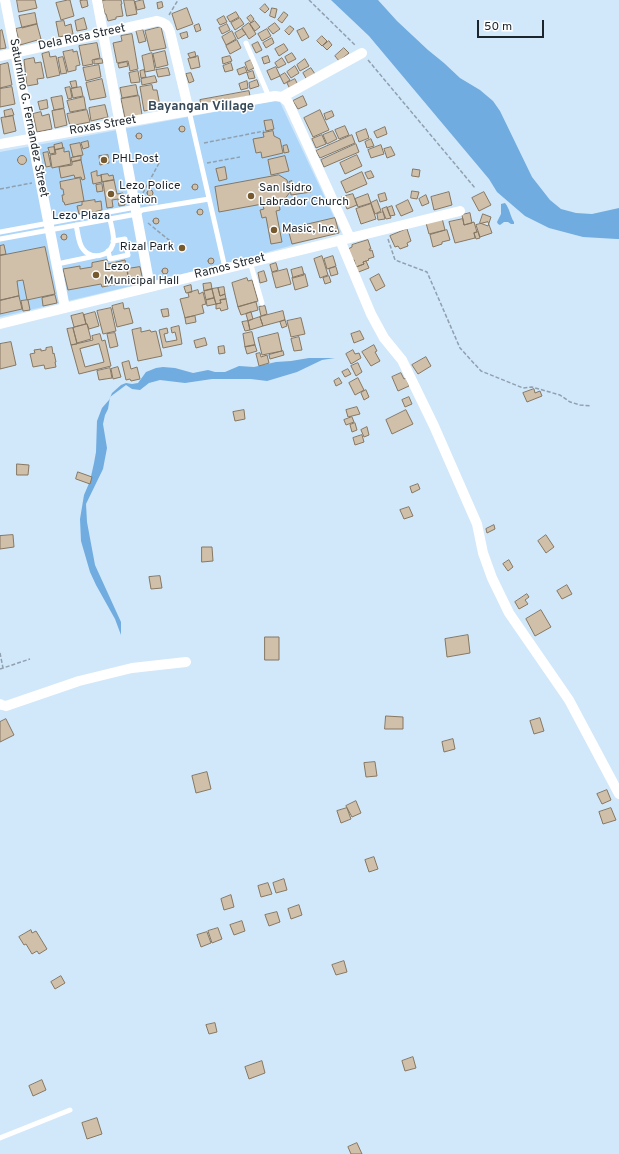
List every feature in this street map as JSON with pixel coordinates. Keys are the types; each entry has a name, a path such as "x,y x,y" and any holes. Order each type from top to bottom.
{"street":[{"name":"Saturnino G. Fernandez Street","path":"5,0 65,308"},
{"path":"97,0 138,210 150,287"},
{"name":"Dela Rosa Street","path":"0,56 157,22 163,23"},
{"path":"163,23 170,32 189,111"},
{"name":"Roxas Street","path":"0,144 268,97 282,97 362,52"},
{"path":"282,97 288,102 345,239 371,314 384,338 402,360 434,426 477,524 483,553 492,578 509,613 569,700 619,794"},
{"name":"Ramos Street","path":"0,324 460,211"},
{"path":"0,704 6,706 80,681 132,668 186,662"}],"lane":[{"path":"246,43 268,97"},
{"path":"189,111 225,268"},
{"path":"0,232 49,226 209,199"},
{"path":"0,238 49,226 76,225 110,219 138,210"},
{"path":"57,264 102,255 108,251 112,247 113,242 110,219"},
{"path":"76,225 82,248 91,255 97,256"},
{"path":"108,251 110,259 128,255 125,239 113,242"},
{"path":"250,262 262,303"},
{"path":"0,1138 70,1110"}],"path":[{"path":"163,23 178,0"},
{"path":"309,0 362,52 474,188"},
{"path":"197,145 264,131"},
{"path":"201,164 240,157"},
{"path":"158,163 138,210 175,244"},
{"path":"0,189 40,181"},
{"path":"384,229 395,260 427,272 460,348 481,371 523,388 532,387 560,395 570,402 591,406"},
{"path":"0,653 1,668 30,659"}],"green space":[{"name":"Lezo Plaza","path":"279,100 341,232 216,266 0,317 0,152"}],"shaded area":[{"path":"331,0 378,0 397,21 428,50 460,78 480,90 493,101 500,111 532,177 550,200 561,209 576,213 592,214 619,208 619,239 583,237 549,228 525,216 497,192 489,179 369,36"},
{"path":"505,203 514,224 504,222 500,225 497,222 501,214 501,204"},
{"path":"309,358 335,358 322,360 297,372 267,381 251,379 212,379 185,383 160,380 149,383 140,390 132,389 126,385 110,397 112,393 121,385 126,383 138,383 146,372 156,368 175,368 193,373 208,370 225,372 239,366 254,367 276,362"},
{"path":"110,398 103,424 107,448 103,469 86,504 87,522 95,565 121,622 121,635 115,619 90,572 81,541 80,519 84,495 90,481 96,452 97,421 102,408"}],"building":[{"path":"17,0 35,0 37,8 19,12"},
{"path":"70,0 74,16 61,20 56,3"},
{"path":"87,0 88,6 82,8 80,1"},
{"path":"121,0 123,16 116,17 116,19 108,21 102,1"},
{"path":"124,0 134,0 137,14 127,16"},
{"path":"143,0 145,8 137,10 135,2"},
{"path":"162,2 163,7 158,9 157,3"},
{"path":"265,4 269,9 265,13 260,9"},
{"path":"187,8 193,24 177,30 172,14"},
{"path":"272,8 277,9 275,18 270,16"},
{"path":"236,12 239,17 230,22 227,17"},
{"path":"284,12 288,15 282,23 278,20"},
{"path":"35,13 37,24 22,28 19,16"},
{"path":"251,15 254,19 251,23 247,18"},
{"path":"224,16 227,22 220,25 217,20"},
{"path":"84,18 87,29 77,31 75,21"},
{"path":"240,18 244,24 235,30 231,23"},
{"path":"64,21 65,26 71,24 73,34 59,37 56,22"},
{"path":"255,21 260,27 255,31 250,24"},
{"path":"249,23 256,34 249,39 242,28"},
{"path":"275,23 280,29 273,34 268,28"},
{"path":"37,24 41,39 20,45 16,29"},
{"path":"199,24 201,30 196,32 194,26"},
{"path":"227,24 230,30 222,34 219,28"},
{"path":"290,26 294,29 289,35 285,31"},
{"path":"161,27 166,48 150,51 145,31"},
{"path":"304,28 309,37 302,41 297,31"},
{"path":"242,29 246,34 238,39 235,33"},
{"path":"267,29 271,36 262,41 258,34"},
{"path":"2,30 6,48 0,49 0,31"},
{"path":"143,30 146,41 139,43 136,31"},
{"path":"232,31 236,39 226,45 222,37"},
{"path":"187,32 188,37 182,39 180,34"},
{"path":"132,34 138,69 130,71 128,61 117,63 113,43 122,41 121,36"},
{"path":"322,36 327,41 322,46 317,41"},
{"path":"272,38 274,43 266,48 263,43"},
{"path":"237,40 241,48 230,54 226,46"},
{"path":"329,41 332,45 327,50 323,46"},
{"path":"258,42 262,50 256,53 252,45"},
{"path":"97,43 100,58 92,60 93,64 83,66 79,46"},
{"path":"284,44 288,50 279,56 275,49"},
{"path":"344,48 349,53 339,61 335,56"},
{"path":"73,50 73,52 77,51 80,65 76,66 76,70 68,72 63,52"},
{"path":"165,51 168,65 156,68 153,54"},
{"path":"49,52 50,57 56,56 60,75 47,78 42,54"},
{"path":"195,52 196,57 190,58 188,54"},
{"path":"152,53 155,70 145,72 142,56"},
{"path":"292,53 296,59 288,63 285,57"},
{"path":"198,56 200,67 191,69 188,59"},
{"path":"230,56 232,61 223,64 222,58"},
{"path":"268,56 270,62 264,64 262,58"},
{"path":"63,57 67,73 61,74 58,58"},
{"path":"34,58 35,63 41,62 44,78 37,79 38,84 27,86 24,60"},
{"path":"282,58 286,64 278,68 275,63"},
{"path":"102,59 103,63 94,64 94,60"},
{"path":"305,59 309,66 300,71 297,65"},
{"path":"251,60 254,68 248,71 245,63"},
{"path":"127,62 128,66 119,68 118,64"},
{"path":"8,63 12,85 0,88 0,65"},
{"path":"231,63 233,70 225,72 223,66"},
{"path":"99,65 101,77 86,81 83,68"},
{"path":"295,66 299,73 291,78 287,72"},
{"path":"245,67 247,72 239,75 237,70"},
{"path":"276,67 280,76 271,80 267,71"},
{"path":"168,68 170,75 158,77 156,70"},
{"path":"311,68 315,74 307,80 303,73"},
{"path":"144,70 146,77 141,78 140,71"},
{"path":"138,71 140,82 131,83 129,73"},
{"path":"253,71 255,78 249,79 247,73"},
{"path":"191,73 194,81 189,83 186,74"},
{"path":"285,73 290,80 284,84 280,76"},
{"path":"155,76 157,82 142,85 141,79"},
{"path":"102,79 106,97 90,100 86,83"},
{"path":"295,79 298,85 290,89 287,83"},
{"path":"257,80 259,86 250,89 249,83"},
{"path":"76,81 77,87 72,88 70,82"},
{"path":"247,81 248,88 241,90 239,84"},
{"path":"136,85 138,95 122,98 120,88"},
{"path":"152,85 153,90 157,90 160,106 154,107 155,109 144,111 140,87"},
{"path":"12,87 15,104 0,107 0,89"},
{"path":"70,87 72,98 68,99 65,88"},
{"path":"81,87 83,96 73,98 71,89"},
{"path":"249,91 250,96 201,105 200,100"},
{"path":"62,96 64,108 54,110 51,98"},
{"path":"139,96 142,115 125,118 121,99"},
{"path":"303,96 307,105 298,109 293,101"},
{"path":"84,97 86,109 70,112 67,101"},
{"path":"47,100 48,108 40,110 38,102"},
{"path":"105,105 108,117 91,121 89,108"},
{"path":"12,109 14,115 5,117 4,111"},
{"path":"64,109 67,125 55,128 52,111"},
{"path":"87,110 90,122 70,126 67,114"},
{"path":"320,110 329,130 313,137 304,118"},
{"path":"332,111 334,116 326,120 324,114"},
{"path":"41,112 42,116 49,114 52,129 37,132 33,114"},
{"path":"13,116 16,131 4,134 1,118"},
{"path":"272,120 274,129 266,131 264,121"},
{"path":"182,126 185,129 182,132 179,129"},
{"path":"345,126 349,135 339,139 335,130"},
{"path":"385,127 387,134 377,138 374,132"},
{"path":"366,129 369,138 359,142 356,133"},
{"path":"273,131 274,136 280,139 283,153 262,158 261,152 256,153 253,139 264,137 263,133"},
{"path":"333,131 337,139 327,144 323,135"},
{"path":"139,133 142,136 139,139 136,136"},
{"path":"322,135 326,144 316,148 312,139"},
{"path":"352,135 355,143 320,158 316,151"},
{"path":"371,139 374,146 367,148 365,142"},
{"path":"88,141 89,147 83,149 81,143"},
{"path":"62,143 63,148 55,150 54,145"},
{"path":"80,143 83,155 73,157 70,145"},
{"path":"356,144 359,152 324,167 321,160"},
{"path":"287,145 289,152 284,153 283,146"},
{"path":"381,145 384,154 371,158 368,150"},
{"path":"54,147 55,153 50,154 48,148"},
{"path":"391,147 395,155 387,158 384,149"},
{"path":"64,148 64,152 69,151 71,164 52,168 50,155 56,154 55,150"},
{"path":"48,152 51,166 46,167 43,153"},
{"path":"108,155 109,163 100,165 99,156"},
{"path":"357,155 362,166 345,174 340,163"},
{"path":"20,156 24,156 26,160 24,164 20,164 18,162 18,158"},
{"path":"81,156 81,160 72,162 71,158"},
{"path":"285,156 289,171 271,175 268,160"},
{"path":"81,160 85,179 82,180 81,177 75,178 74,175 61,178 59,167 72,165 72,162"},
{"path":"225,167 227,179 219,181 216,169"},
{"path":"413,169 420,170 419,177 412,176"},
{"path":"97,171 97,176 101,175 102,182 93,184 91,173"},
{"path":"371,171 374,177 368,179 365,173"},
{"path":"362,172 367,184 346,193 341,182"},
{"path":"108,174 109,176 113,175 114,180 102,182 101,175"},
{"name":"San Isidro Labrador Church","path":"279,175 287,180 290,192 284,200 219,212 215,187"},
{"path":"80,178 84,201 65,205 62,195 64,195 63,189 61,189 60,182"},
{"name":"Lezo Police Station","path":"114,180 117,194 123,193 125,205 119,206 118,199 112,200 113,207 107,208 103,182"},
{"path":"292,181 293,190 310,187 311,192 291,195 289,182"},
{"path":"102,184 103,191 97,192 96,185"},
{"path":"195,184 198,187 195,190 192,187"},
{"path":"150,190 153,193 150,196 147,193"},
{"path":"412,191 419,192 417,199 411,198"},
{"path":"449,192 452,205 434,210 431,197"},
{"path":"484,192 491,205 479,211 472,198"},
{"path":"385,193 387,200 380,202 378,195"},
{"path":"353,194 357,205 347,209 342,197"},
{"path":"368,194 371,203 358,207 355,199"},
{"path":"426,195 429,203 422,206 419,199"},
{"path":"95,200 95,202 101,201 102,210 79,214 77,206 82,205 82,202"},
{"path":"377,200 381,211 375,214 371,203"},
{"path":"408,200 413,211 401,216 396,206"},
{"name":"Masic, Inc.","path":"279,203 280,210 276,211 282,242 271,244 266,217 262,218 260,210 264,209 263,206"},
{"path":"371,204 376,219 361,224 356,209"},
{"path":"392,206 395,215 390,216 387,208"},
{"path":"387,207 391,218 386,219 382,209"},
{"path":"200,209 203,212 200,215 197,212"},
{"path":"383,212 385,219 378,220 377,214"},
{"path":"470,213 472,223 464,225 462,215"},
{"path":"483,214 491,217 488,226 480,223"},
{"path":"156,218 159,221 156,224 153,221"},
{"path":"335,218 339,233 292,244 288,229"},
{"path":"442,218 445,230 429,234 426,223"},
{"path":"463,219 464,225 474,222 477,232 474,233 475,238 455,243 449,222"},
{"path":"488,222 492,233 480,237 476,225"},
{"path":"407,229 411,241 407,243 408,246 400,249 398,246 395,247 390,236"},
{"path":"447,230 450,240 433,247 430,235"},
{"path":"478,232 480,238 476,239 474,233"},
{"path":"64,234 67,237 64,240 61,237"},
{"path":"368,240 371,249 369,249 370,251 372,250 374,257 363,262 364,264 356,267 354,260 352,261 348,249 352,247 352,245"},
{"path":"4,245 6,254 0,255 0,246"},
{"path":"45,247 55,294 27,300 23,280 17,281 19,296 0,300 0,256"},
{"path":"322,256 328,275 320,278 314,259"},
{"path":"333,256 336,266 327,269 324,259"},
{"path":"211,258 214,261 211,264 208,261"},
{"name":"Lezo Municipal Hall","path":"107,260 108,264 125,260 129,282 102,287 101,284 68,290 63,269 80,266 80,269 92,267 92,263"},
{"path":"354,260 356,267 364,264 363,262 366,261 369,268 356,273 352,261"},
{"path":"276,263 278,270 272,272 270,265"},
{"path":"140,267 143,281 130,284 127,269"},
{"path":"302,267 304,275 293,278 291,270"},
{"path":"336,267 338,274 331,276 329,269"},
{"path":"165,268 168,271 165,274 162,271"},
{"path":"287,269 291,284 276,288 272,273"},
{"path":"264,271 267,281 260,283 258,273"},
{"path":"305,274 308,286 295,290 292,278"},
{"path":"379,274 385,286 376,291 370,279"},
{"path":"329,276 331,282 325,284 323,278"},
{"path":"247,278 248,281 252,280 258,301 238,307 232,283"},
{"path":"211,283 212,289 204,291 203,284"},
{"path":"191,285 192,292 186,293 184,287"},
{"path":"224,287 225,294 220,296 218,288"},
{"path":"218,288 220,296 225,294 226,299 220,300 221,303 216,304 212,289"},
{"path":"212,289 214,298 206,300 204,291"},
{"path":"198,290 199,294 203,292 206,304 202,305 204,313 185,318 180,299 189,297 188,293"},
{"path":"55,295 57,303 43,306 42,298"},
{"path":"19,296 22,309 0,314 0,301"},
{"path":"214,298 216,304 207,306 206,300"},
{"path":"226,299 228,309 221,311 220,308 216,309 216,304 221,303 220,300"},
{"path":"28,300 30,310 23,311 21,301"},
{"path":"256,302 258,310 241,315 238,307"},
{"path":"123,303 124,309 129,308 133,323 117,327 112,306"},
{"path":"265,306 267,314 261,316 259,307"},
{"path":"111,308 116,331 103,334 97,311"},
{"path":"168,309 169,316 163,317 161,310"},
{"path":"283,311 285,320 263,326 260,317"},
{"path":"95,312 99,326 89,329 84,315"},
{"path":"251,312 253,319 248,321 246,314"},
{"path":"83,313 86,324 74,327 71,316"},
{"path":"195,316 196,322 186,324 185,318"},
{"path":"260,317 263,326 250,330 248,321"},
{"path":"301,318 305,334 291,337 287,321"},
{"path":"285,320 287,326 282,328 280,322"},
{"path":"248,321 250,330 245,331 242,322"},
{"path":"87,324 91,339 77,343 73,328"},
{"path":"179,326 182,344 163,348 159,330 167,328 168,333 164,334 166,342 177,340 175,332 172,333 171,328"},
{"path":"73,328 77,344 71,345 67,329"},
{"path":"141,328 141,332 150,330 151,332 156,331 162,356 138,361 132,330"},
{"path":"360,331 364,339 354,343 351,334"},
{"path":"252,332 255,345 245,347 243,334"},
{"path":"115,333 118,346 110,348 107,334"},
{"path":"278,333 282,351 262,355 258,338"},
{"path":"100,334 102,341 105,340 111,366 79,374 71,345 93,340 92,336","holes":["99,344 104,362 85,367 80,349"]},
{"path":"299,337 302,350 294,351 291,339"},
{"path":"205,338 207,345 196,348 194,341"},
{"path":"11,342 16,365 0,369 0,344"},
{"path":"255,345 257,351 247,354 245,347"},
{"path":"374,345 377,351 375,352 380,361 371,366 362,352"},
{"path":"224,346 225,353 219,354 218,347"},
{"path":"52,347 56,367 45,369 44,365 33,367 30,354 35,353 34,350 41,349 41,351"},
{"path":"353,350 355,354 359,353 361,358 351,364 346,354"},
{"path":"283,351 284,355 270,359 269,355"},
{"path":"260,353 261,357 267,355 269,363 259,366 256,354"},
{"path":"426,357 431,366 418,374 412,365"},
{"path":"129,361 131,369 137,367 140,379 131,381 130,379 126,380 122,363"},
{"path":"358,363 362,372 356,376 351,366"},
{"path":"118,367 121,377 113,379 111,369"},
{"path":"110,368 112,378 99,380 97,371"},
{"path":"348,369 351,374 345,377 342,372"},
{"path":"401,373 404,379 406,378 409,386 398,391 392,377"},
{"path":"339,378 342,383 336,386 334,381"},
{"path":"358,378 364,390 355,395 349,383"},
{"path":"534,389 535,393 540,391 542,396 527,402 523,393"},
{"path":"366,390 369,397 364,400 361,393"},
{"path":"409,397 412,404 405,407 402,400"},
{"path":"357,407 360,414 348,417 346,410"},
{"path":"244,410 245,419 235,421 233,412"},
{"path":"406,410 413,424 392,434 386,420"},
{"path":"352,417 354,422 346,425 344,420"},
{"path":"355,423 357,430 352,432 350,425"},
{"path":"367,427 369,435 364,437 361,430"},
{"path":"362,435 364,442 355,445 353,438"},
{"path":"17,464 29,465 28,475 17,475"},
{"path":"78,472 92,477 90,484 76,479"},
{"path":"418,484 420,489 412,493 410,487"},
{"path":"409,507 413,516 404,519 400,510"},
{"path":"494,525 495,529 487,533 486,529"},
{"path":"13,535 14,547 0,549 0,536"},
{"path":"546,535 554,547 546,553 538,541"},
{"path":"202,547 212,547 213,561 202,562"},
{"path":"509,560 513,567 508,571 503,564"},
{"path":"160,576 162,588 151,589 149,577"},
{"path":"567,585 572,594 562,599 557,591"},
{"path":"527,594 529,597 525,600 528,604 519,609 515,602"},
{"path":"541,610 551,627 535,636 526,619"},
{"path":"468,635 470,653 447,657 445,639"},
{"path":"265,637 279,637 279,660 265,660"},
{"path":"386,716 403,717 403,729 385,729"},
{"path":"540,718 544,731 534,734 530,721"},
{"path":"6,719 14,735 0,742 0,722"},
{"path":"453,739 455,749 444,752 442,742"},
{"path":"375,762 377,776 366,777 364,763"},
{"path":"207,772 211,789 196,793 192,776"},
{"path":"607,790 611,800 602,804 597,794"},
{"path":"356,801 361,813 352,817 346,806"},
{"path":"347,808 351,819 341,823 337,811"},
{"path":"611,808 616,820 603,824 599,812"},
{"path":"374,857 378,869 369,872 365,860"},
{"path":"284,879 287,890 276,893 273,883"},
{"path":"268,883 272,894 261,897 258,886"},
{"path":"231,895 234,907 224,910 221,899"},
{"path":"299,905 302,915 291,919 288,909"},
{"path":"277,912 280,922 269,926 265,915"},
{"path":"242,921 245,931 234,935 230,925"},
{"path":"218,928 222,939 212,943 208,931"},
{"path":"31,930 32,933 36,931 47,949 39,954 37,951 32,954 26,944 24,945 19,937"},
{"path":"207,932 211,943 201,947 197,935"},
{"path":"344,961 347,972 336,975 332,965"},
{"path":"61,976 65,983 55,989 51,982"},
{"path":"215,1023 217,1032 209,1034 206,1025"},
{"path":"413,1057 416,1068 405,1071 402,1061"},
{"path":"262,1061 265,1073 249,1079 245,1067"},
{"path":"42,1080 46,1090 33,1096 29,1086"},
{"path":"97,1118 102,1134 87,1139 82,1123"},
{"path":"357,1143 362,1154 351,1154 348,1147"}],"place":[{"name":"PHLPost","path":"104,160"},
{"name":"Lezo Police Station","path":"111,194"},
{"name":"San Isidro Labrador Church","path":"251,196"},
{"name":"Masic, Inc.","path":"274,230"},
{"name":"Rizal Park","path":"182,248"},
{"name":"Lezo Municipal Hall","path":"96,275"}],"district":[{"name":"Bayangan Village","path":"201,107"}]}
